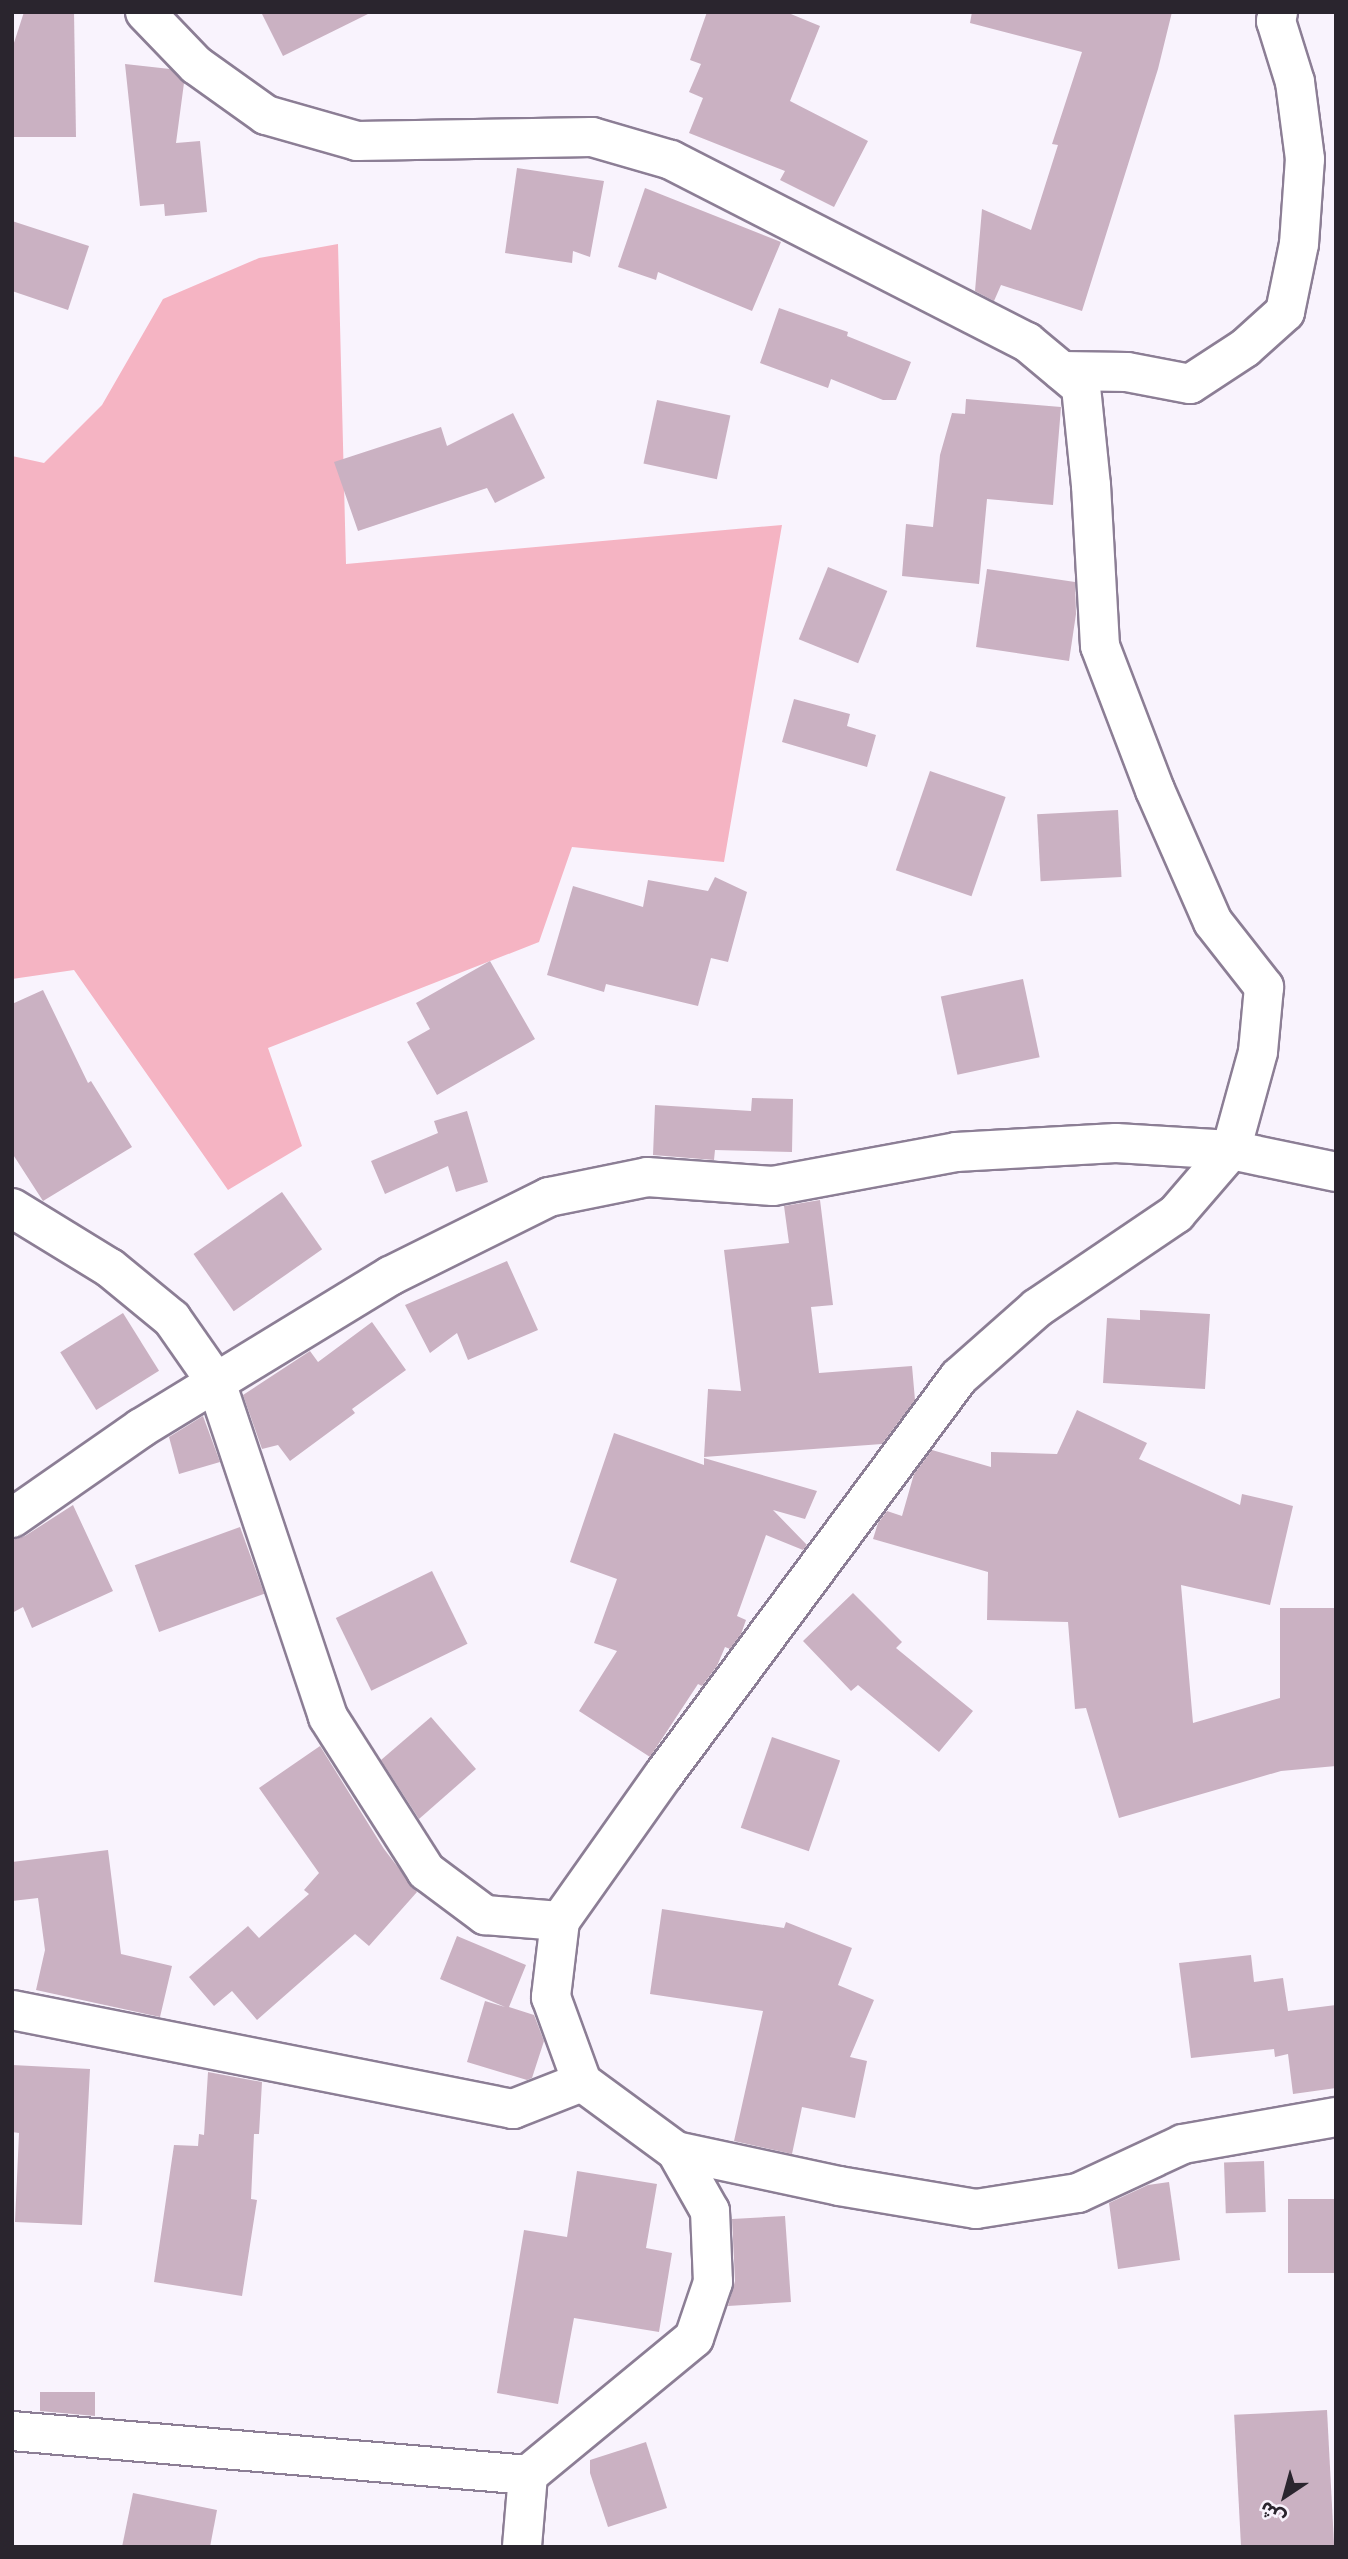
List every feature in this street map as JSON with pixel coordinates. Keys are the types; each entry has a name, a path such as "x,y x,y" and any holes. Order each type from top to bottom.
{"street":[{"path":"145,12 196,65 266,115 357,141 592,137 671,160 1027,342 1062,371 1080,387 1091,485 1100,646 1156,790 1213,922 1264,987 1258,1052 1231,1150 1176,1214 1037,1308 959,1377 664,1774 560,1920 551,1997 582,2082 676,2151 839,2186 976,2209 1078,2193 1183,2144 1336,2117"},
{"path":"1062,371 1127,372 1190,384 1245,348 1285,312 1300,244 1305,159 1295,82 1276,21 1278,12"},
{"path":"12,1518 141,1429 390,1276 549,1196 646,1177 772,1185 956,1152 1116,1143 1231,1150 1336,1172"},
{"path":"12,1208 110,1268 172,1319 216,1382 328,1717 426,1871 485,1915 560,1920"},
{"path":"12,2010 513,2109 582,2082"},
{"path":"12,2431 528,2475 694,2338 713,2282 710,2211 676,2151"},
{"path":"522,2547 528,2475"}],"shaded area":[{"path":"338,244 346,564 782,525 724,862 572,847 539,942 268,1048 302,1146 228,1190 74,970 12,979 12,456 44,463 102,405 163,299 259,258"}],"building":[{"path":"24,12 74,12 76,137 12,137 12,49"},
{"path":"261,12 372,12 283,56"},
{"path":"707,12 786,12 820,26 790,101 868,141 834,207 780,180 785,171 689,133 703,98 689,92 701,64 690,60"},
{"path":"972,12 1172,12 1158,69 1082,311 1001,285 994,301 975,291 982,209 1031,230 1058,145 1052,144 1082,52 970,23"},
{"path":"125,64 170,69 184,83 176,143 200,141 207,212 165,216 164,204 140,206"},
{"path":"517,168 604,181 590,257 573,251 572,263 505,253"},
{"path":"645,188 781,242 752,311 658,272 656,280 618,267"},
{"path":"12,221 89,246 68,310 12,291"},
{"path":"779,308 848,332 847,336 911,362 896,400 883,400 831,379 828,388 760,363"},
{"path":"966,399 1061,407 1053,505 987,499 979,584 902,576 906,524 933,527 940,455 952,413 965,414"},
{"path":"657,400 730,416 717,479 643,464"},
{"path":"513,413 545,478 495,503 487,488 358,531 334,462 441,427 447,446"},
{"path":"828,567 887,591 858,663 799,639"},
{"path":"987,569 1075,582 1076,614 1069,661 976,647"},
{"path":"794,699 850,714 847,726 876,735 867,767 782,742"},
{"path":"930,771 1006,797 971,896 896,870"},
{"path":"1118,810 1122,877 1041,881 1037,814"},
{"path":"715,877 747,892 728,962 711,958 698,1006 606,984 604,992 547,975 573,886 643,907 648,880 708,891"},
{"path":"490,961 535,1039 437,1095 407,1042 430,1029 416,1003"},
{"path":"1023,979 1040,1057 957,1075 941,996"},
{"path":"43,990 88,1083 91,1081 132,1147 43,1201 12,1153 12,1004"},
{"path":"752,1098 793,1099 792,1152 715,1150 714,1160 653,1155 655,1105 751,1111"},
{"path":"467,1111 488,1182 456,1192 448,1166 385,1194 371,1161 438,1133 434,1121"},
{"path":"282,1192 322,1249 234,1311 194,1254"},
{"path":"820,1200 833,1305 811,1307 819,1373 912,1366 915,1400 882,1444 704,1457 708,1389 741,1391 724,1250 789,1243 784,1206"},
{"path":"507,1261 538,1330 468,1360 457,1333 430,1353 405,1305"},
{"path":"1140,1310 1210,1314 1205,1389 1103,1383 1107,1318 1140,1320"},
{"path":"123,1313 159,1371 96,1410 60,1352"},
{"path":"372,1322 406,1370 352,1409 355,1413 290,1461 278,1445 262,1449 243,1395 310,1351 318,1362"},
{"path":"1077,1410 1147,1443 1139,1459 1240,1505 1242,1494 1293,1506 1270,1605 1181,1585 1193,1723 1280,1698 1280,1608 1336,1608 1336,1766 1281,1771 1119,1818 1086,1708 1075,1709 1068,1622 987,1620 988,1572 873,1539 878,1523 887,1511 902,1516 914,1474 932,1450 991,1467 991,1452 1057,1454"},
{"path":"203,1416 220,1462 179,1474 169,1437"},
{"path":"614,1433 704,1465 704,1458 817,1491 805,1519 773,1510 807,1545 803,1550 766,1535 737,1616 746,1620 741,1634 730,1649 725,1647 717,1666 702,1686 698,1684 650,1757 579,1711 617,1651 594,1643 617,1579 570,1562"},
{"path":"73,1505 113,1591 32,1628 23,1607 12,1613 12,1540 25,1536"},
{"path":"240,1527 264,1594 159,1632 135,1565"},
{"path":"432,1571 468,1644 371,1691 336,1618"},
{"path":"853,1593 902,1642 896,1648 973,1711 939,1752 858,1685 851,1691 803,1641"},
{"path":"431,1717 476,1769 419,1819 381,1760"},
{"path":"772,1737 840,1760 809,1851 741,1828"},
{"path":"320,1746 384,1849 417,1892 369,1946 355,1934 257,2020 232,1991 214,2006 189,1977 248,1926 259,1938 309,1894 304,1890 319,1873 259,1788"},
{"path":"108,1850 121,1954 172,1966 160,2017 36,1990 45,1950 38,1898 12,1901 12,1862"},
{"path":"662,1909 784,1928 786,1922 852,1948 838,1985 874,2000 850,2057 867,2061 855,2118 802,2107 792,2154 734,2141 763,2011 650,1994"},
{"path":"457,1936 526,1965 509,2007 534,2015 544,2041 532,2078 527,2080 467,2062 485,2001 505,2007 440,1979"},
{"path":"1251,1955 1254,1982 1283,1978 1288,2011 1336,2005 1336,2088 1293,2094 1288,2054 1275,2057 1274,2049 1191,2058 1179,1963"},
{"path":"12,2065 90,2069 82,2225 15,2222 19,2133 12,2132"},
{"path":"208,2072 262,2082 259,2134 254,2134 251,2199 257,2200 242,2296 154,2282 174,2145 198,2146 199,2134 204,2135"},
{"path":"1264,2161 1266,2212 1226,2213 1224,2162"},
{"path":"577,2171 657,2184 646,2248 672,2253 659,2332 574,2318 558,2404 497,2393 524,2230 567,2237"},
{"path":"1169,2182 1180,2260 1118,2269 1109,2203 1148,2185"},
{"path":"1288,2199 1336,2199 1336,2273 1288,2273"},
{"path":"785,2216 791,2302 728,2306 735,2281 732,2219"},
{"path":"40,2392 95,2392 95,2416 40,2411"},
{"path":"1327,2410 1334,2547 1241,2547 1234,2415"},
{"path":"646,2442 667,2508 608,2527 590,2473 590,2460"},
{"path":"133,2493 217,2510 210,2547 122,2547"}]}
